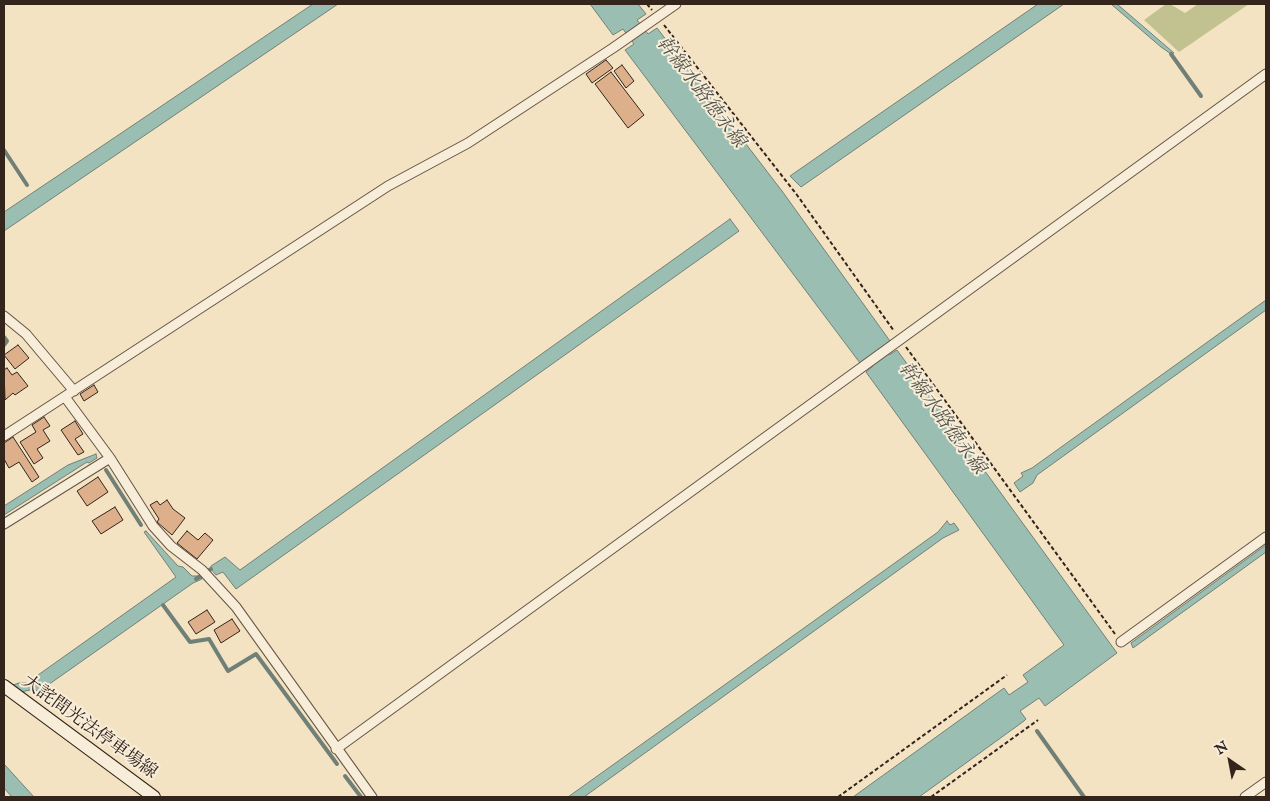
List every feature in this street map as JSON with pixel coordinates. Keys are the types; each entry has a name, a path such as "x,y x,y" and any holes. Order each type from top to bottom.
{"main road":[{"name":"大詫間光法停車場線","path":"4,686 154,797"}],"street":[{"path":"5,434 65,397 388,186 468,143 625,40 676,4"},
{"path":"336,749 901,341 1266,74"},
{"path":"4,316 26,334 74,391"},
{"path":"65,397 110,458 153,526 171,546 202,570 236,607 372,797"},
{"path":"4,524 110,458"},
{"path":"1121,642 1266,537"},
{"path":"1244,797 1266,782"}],"path":[{"path":"658,17 798,195 901,341 1121,642"},
{"path":"838,797 1007,675"},
{"path":"931,797 1038,720"}],"green space":[{"path":"1166,4 1170,4 1185,13 1198,4 1249,4 1179,52 1144,20"}],"water":[{"path":"313,4 338,4 4,231 4,212"},
{"name":"幹線水路徳永線","path":"590,4 638,4 646,14 637,20 648,34 657,28 782,191 890,341 883,347 889,355 897,350 1117,653 1045,706 1039,698 1020,711 1026,719 1024,721 919,797 853,797 1004,688 1009,695 1028,682 1023,675 1064,645 866,372 873,366 868,358 860,363 625,50 634,44 623,29 613,35"},
{"path":"1038,4 1064,4 801,187 790,176"},
{"path":"1111,4 1117,4 1174,53 1171,54 1161,47"},
{"path":"730,219 739,231 236,589 223,572 216,575 211,569 211,566 225,557 240,570"},
{"path":"1266,300 1266,310 1037,475 1033,483 1020,492 1014,483 1023,476 1021,473 1032,468"},
{"path":"96,454 97,458 89,463 87,462 4,515 4,506 68,465"},
{"path":"947,521 950,525 954,523 959,530 943,538 584,797 568,797 938,532"},
{"path":"146,531 178,566 183,567 192,576 199,576 202,579 193,583 38,692 35,689 21,692 13,685 32,683 31,680 176,577 144,532"},
{"path":"1266,545 1266,552 1133,648 1131,643"},
{"path":"4,764 34,797 12,797 4,788"}],"building":[{"path":"606,60 613,68 592,83 586,74"},
{"path":"622,65 634,81 626,88 614,71"},
{"path":"611,72 644,115 628,128 595,84"},
{"path":"18,345 29,358 15,369 4,355"},
{"path":"7,368 12,375 17,372 28,386 15,395 13,393 5,400 4,370"},
{"path":"94,385 98,392 84,401 80,394"},
{"path":"44,417 50,426 43,430 50,441 37,449 43,458 34,464 20,442 36,432 32,425"},
{"path":"75,421 83,434 75,439 84,452 78,455 61,430"},
{"path":"13,437 39,477 32,482 19,462 9,468 4,459 4,443"},
{"path":"98,477 108,492 87,506 77,491"},
{"path":"167,500 173,509 185,518 172,535 157,522 159,519 150,505 157,501 160,505"},
{"path":"115,507 123,520 101,534 92,521"},
{"path":"187,531 198,540 205,533 213,540 197,559 177,543"},
{"path":"207,610 215,622 196,634 188,622"},
{"path":"232,619 240,631 221,643 214,630"}],"waterway":[{"path":"1171,54 1201,96"},
{"path":"4,150 27,185"},
{"path":"4,337 7,341 4,345"},
{"path":"106,470 141,525"},
{"path":"196,579 211,569"},
{"path":"163,605 190,642 209,639 228,671 256,654 337,764"},
{"path":"1037,731 1084,797"},
{"path":"345,776 361,797"}]}
